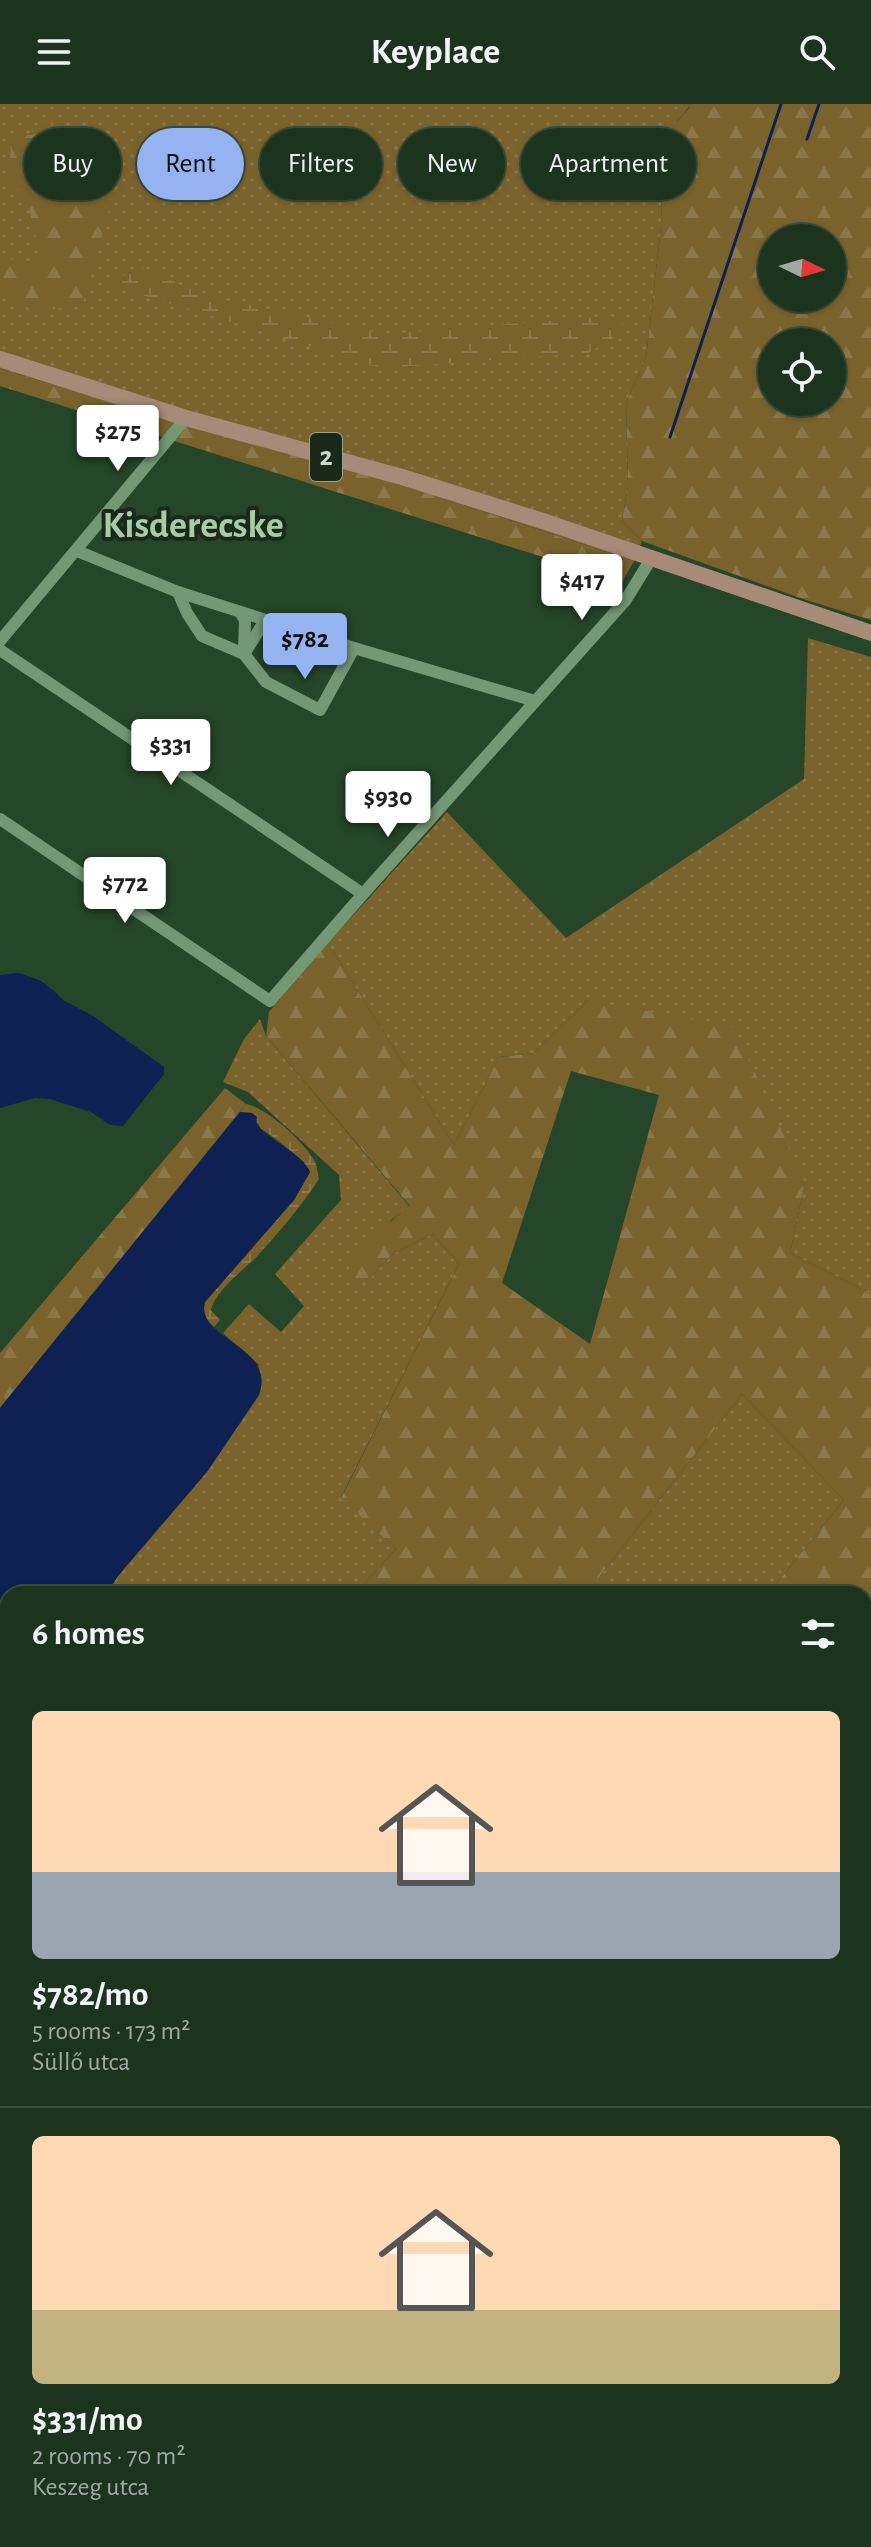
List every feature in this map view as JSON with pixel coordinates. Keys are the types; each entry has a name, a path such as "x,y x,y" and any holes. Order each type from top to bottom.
{"main road":[{"name":"2","path":"0,359 186,418 402,477 546,522 871,633"}],"street":[{"path":"0,641 186,418"},
{"path":"77,551 178,592 535,701"},
{"path":"0,819 270,1001 625,601 651,559"},
{"path":"178,592 202,636 244,654 266,682 320,710 354,648"},
{"path":"240,612 245,620 244,654"},
{"path":"244,654 261,627 273,622"},
{"path":"0,650 363,894"}],"green space":[{"path":"0,104 690,106 671,128 521,128 521,200 662,200 646,358 626,403 628,486 622,521 642,541 634,561 397,483 0,369"},
{"path":"689,104 871,104 871,620 642,541 622,521 628,486 626,403 646,358 662,200 696,200 696,128 671,128 690,107"},
{"path":"24,136 24,191 6,182 13,137"},
{"path":"27,200 112,200 82,306 32,311 0,287 0,258 42,262"},
{"path":"142,268 207,296 386,334 612,316 629,329 588,353 382,368 103,283"},
{"path":"0,369 397,483 634,561 622,582 0,386"},
{"path":"808,638 871,657 871,1294 790,1253 805,1182 588,1000 534,1053 499,1057 454,1145 328,943 447,812 566,938 804,779"},
{"path":"328,943 454,1145 499,1057 534,1053 588,1000 734,1027 805,1182 790,1253 871,1294 871,1586 774,1586 844,1500 742,1394 592,1586 362,1586 396,1549 341,1498 459,1264 433,1234 393,1254 371,1277 353,1286 349,1267 356,1257 376,1234 410,1206 266,1036 269,1012","holes":["571,1071 659,1095 590,1344 502,1283"]},
{"path":"260,1019 266,1036 410,1207 391,1220 353,1285 371,1277 393,1254 433,1234 459,1264 341,1497 396,1549 362,1586 112,1586 259,1365 223,1333 249,1304 281,1332 304,1306 275,1274 341,1200 339,1175 248,1092 223,1082 244,1039"},
{"path":"225,1088 246,1104 0,1408 0,1353"},
{"path":"246,1104 264,1111 293,1135 314,1160 319,1179 276,1235 214,1302 211,1310 220,1320 214,1327 205,1316 205,1302 294,1200 310,1172 288,1149 261,1129 252,1113 240,1112"},
{"path":"742,1394 844,1500 774,1586 592,1586"}],"water":[{"path":"19,973 41,981 63,1000 93,1016 164,1067 164,1074 123,1126 110,1125 91,1112 50,1099 35,1098 0,1108 0,975"},
{"path":"240,1112 252,1113 257,1117 256,1123 261,1129 306,1165 310,1172 294,1200 205,1302 205,1315 212,1326 257,1365 261,1378 259,1395 207,1472 112,1586 0,1586 0,1408"}],"waterway":[{"path":"670,437 781,104"},
{"path":"807,139 819,104"}],"district":[{"name":"Kisderecske","path":"193,526"}]}
